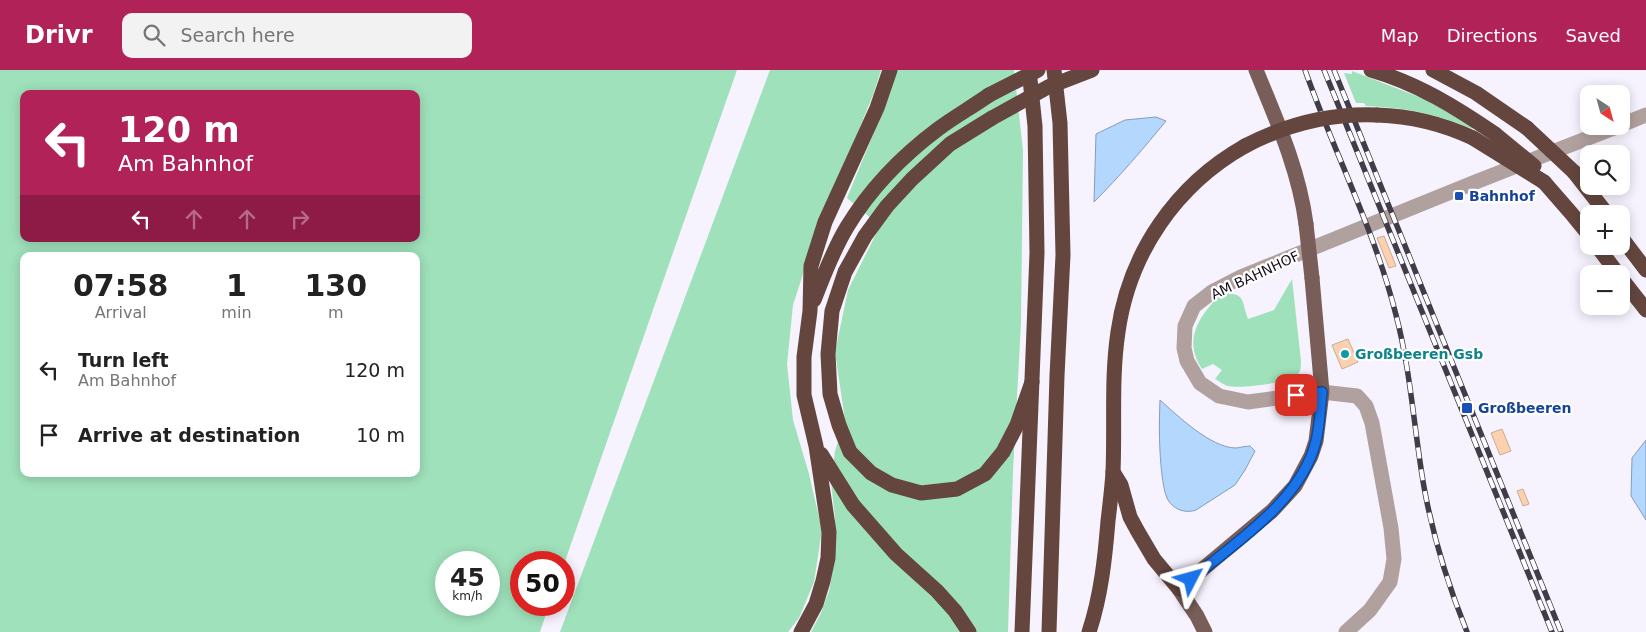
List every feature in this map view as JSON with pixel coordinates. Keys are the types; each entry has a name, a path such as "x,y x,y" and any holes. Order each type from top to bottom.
{"highway":[{"path":"801,632 816,604 823,581 828,558 829,532 816,446 804,395 804,357 810,311 811,266 825,222 877,108 890,70"},
{"path":"1022,632 1037,253 1035,126 1029,70"},
{"path":"810,311 826,268 847,227 872,192 901,161 938,130 989,95 1038,70"},
{"path":"1050,632 1057,376 1063,255 1060,123 1054,70"},
{"path":"1032,382 1017,425 1003,452 985,474 957,489 921,493 892,486 871,473 850,452 838,425 830,394 828,354 832,311 845,272 865,236 887,206 918,173 950,144 992,118 1048,87 1092,70"},
{"path":"1372,70 1425,91 1496,134 1534,166 1544,182 1580,223"},
{"path":"1433,70 1476,93 1527,128 1574,172 1600,205"},
{"path":"1089,632 1097,609 1105,560 1112,472 1112,407 1118,332 1128,285 1137,263 1160,222 1180,197 1218,163 1245,146 1283,128 1336,116 1395,115 1460,132 1544,182"},
{"path":"1630,249 1646,270"},
{"path":"1630,290 1646,310"},
{"path":"816,446 853,505 896,554 937,591 969,632"},
{"path":"1112,472 1121,485 1130,517 1137,530 1154,559 1179,589"}],"main road":[{"path":"1205,632 1179,589 1272,512 1295,486 1308,463 1316,441 1322,392 1312,278 1302,197 1294,164 1256,70"}],"street":[{"name":"AM BAHNHOF","path":"1630,122 1646,115"},
{"name":"AM BAHNHOF","path":"1346,632 1370,610 1390,582 1394,559 1391,528 1372,423 1366,406 1357,396 1322,392 1248,402 1219,396 1200,383 1187,361 1184,348 1186,326 1194,306 1212,292 1241,277 1597,135"}],"green space":[{"path":"0,70 737,70 569,551 510,551 510,616 545,616 540,632 0,632"},
{"path":"770,70 881,70 873,95 814,240 793,305 787,364 793,420 809,474 822,530 814,582 799,618 788,632 560,632 566,616 575,616 575,592"},
{"path":"896,70 1014,70 1023,150 1021,323 1013,471 1008,632 811,632 821,613 829,591 835,558 835,517 831,483 835,451 845,420 835,352 848,290 880,226 847,198 888,98"},
{"path":"1352,71 1424,99 1474,127 1472,129 1420,112 1366,106 1364,103 1356,103 1344,73 1352,74"},
{"path":"1292,279 1301,361 1298,374 1284,381 1234,387 1215,379 1222,370 1213,364 1202,369 1196,358 1194,348 1196,328 1207,310 1222,293 1239,296 1243,302 1248,319 1274,310"}],"water":[{"path":"1156,117 1166,121 1094,202 1096,134 1125,120"},
{"path":"1160,400 1205,437 1225,446 1235,448 1250,446 1255,451 1235,485 1196,510 1183,511 1175,508 1169,502 1166,495 1160,456"},
{"path":"1646,440 1646,520 1631,496 1632,458"}],"building":[{"path":"1384,236 1396,266 1389,268 1377,238"},
{"name":"Großbeeren Gsb","path":"1348,339 1358,362 1342,369 1332,345"},
{"path":"1502,429 1511,451 1500,455 1491,433"},
{"path":"1523,489 1529,504 1523,506 1517,491"}],"railway":[{"path":"1305,70 1366,222 1396,315 1405,358 1424,487 1432,524 1447,579 1467,632"},
{"path":"1324,70 1552,632"},
{"path":"1334,70 1561,632"}],"place":[{"name":"Bahnhof","path":"1459,196"},
{"name":"Großbeeren Gsb","path":"1345,354"},
{"name":"Großbeeren","path":"1467,408"}],"route":[{"path":"1191,579 1272,512 1295,486 1304,471 1316,441 1322,392 1296,395"}]}
